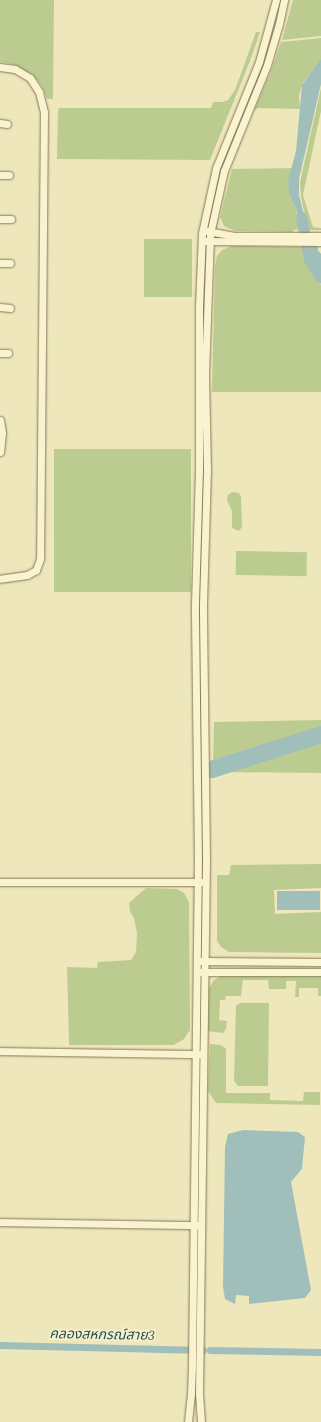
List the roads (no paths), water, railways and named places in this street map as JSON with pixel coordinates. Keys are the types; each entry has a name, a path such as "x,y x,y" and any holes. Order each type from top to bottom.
{"street":[{"path":"188,1422 191,1394 194,1225 198,882 195,604 199,472 199,306 202,241 216,168 259,62 276,0"},
{"path":"188,1422 194,1418 201,1421 200,1333 205,882 203,604 207,472 205,366 210,242 224,171 267,65 279,24 284,0"},
{"path":"0,67 15,68 30,78 39,92 44,120 40,559 36,570 27,575 0,578"},
{"path":"0,175 9,174"},
{"path":"0,219 11,219"},
{"path":"203,230 235,236 299,239"},
{"path":"202,241 319,239"},
{"path":"0,263 10,263"},
{"path":"0,308 10,308"},
{"path":"0,353 8,353"},
{"path":"0,420 2,433 0,452"},
{"path":"0,882 205,882"},
{"path":"197,961 321,962"},
{"path":"196,972 321,972"},
{"path":"0,1051 203,1054"},
{"path":"0,1222 202,1225"}],"water":[{"path":"321,59 321,84 299,179 299,195 308,231 299,231 299,220 296,208 290,197 288,181 296,151 302,85"},
{"path":"277,891 320,891 320,910 277,910"},
{"path":"243,1130 298,1132 305,1137 302,1169 291,1182 311,1290 305,1298 249,1304 249,1296 236,1295 235,1304 225,1299 223,1287 225,1147 228,1134"}],"waterway":[{"path":"301,217 309,259 321,278"},
{"path":"312,247 311,251 321,262"},
{"path":"321,731 213,765 212,772 321,737"},
{"name":"คลองสหกรณ์สาย3","path":"0,1345 203,1350"},
{"name":"คลองสหกรณ์สาย3","path":"210,1350 321,1352"}]}
